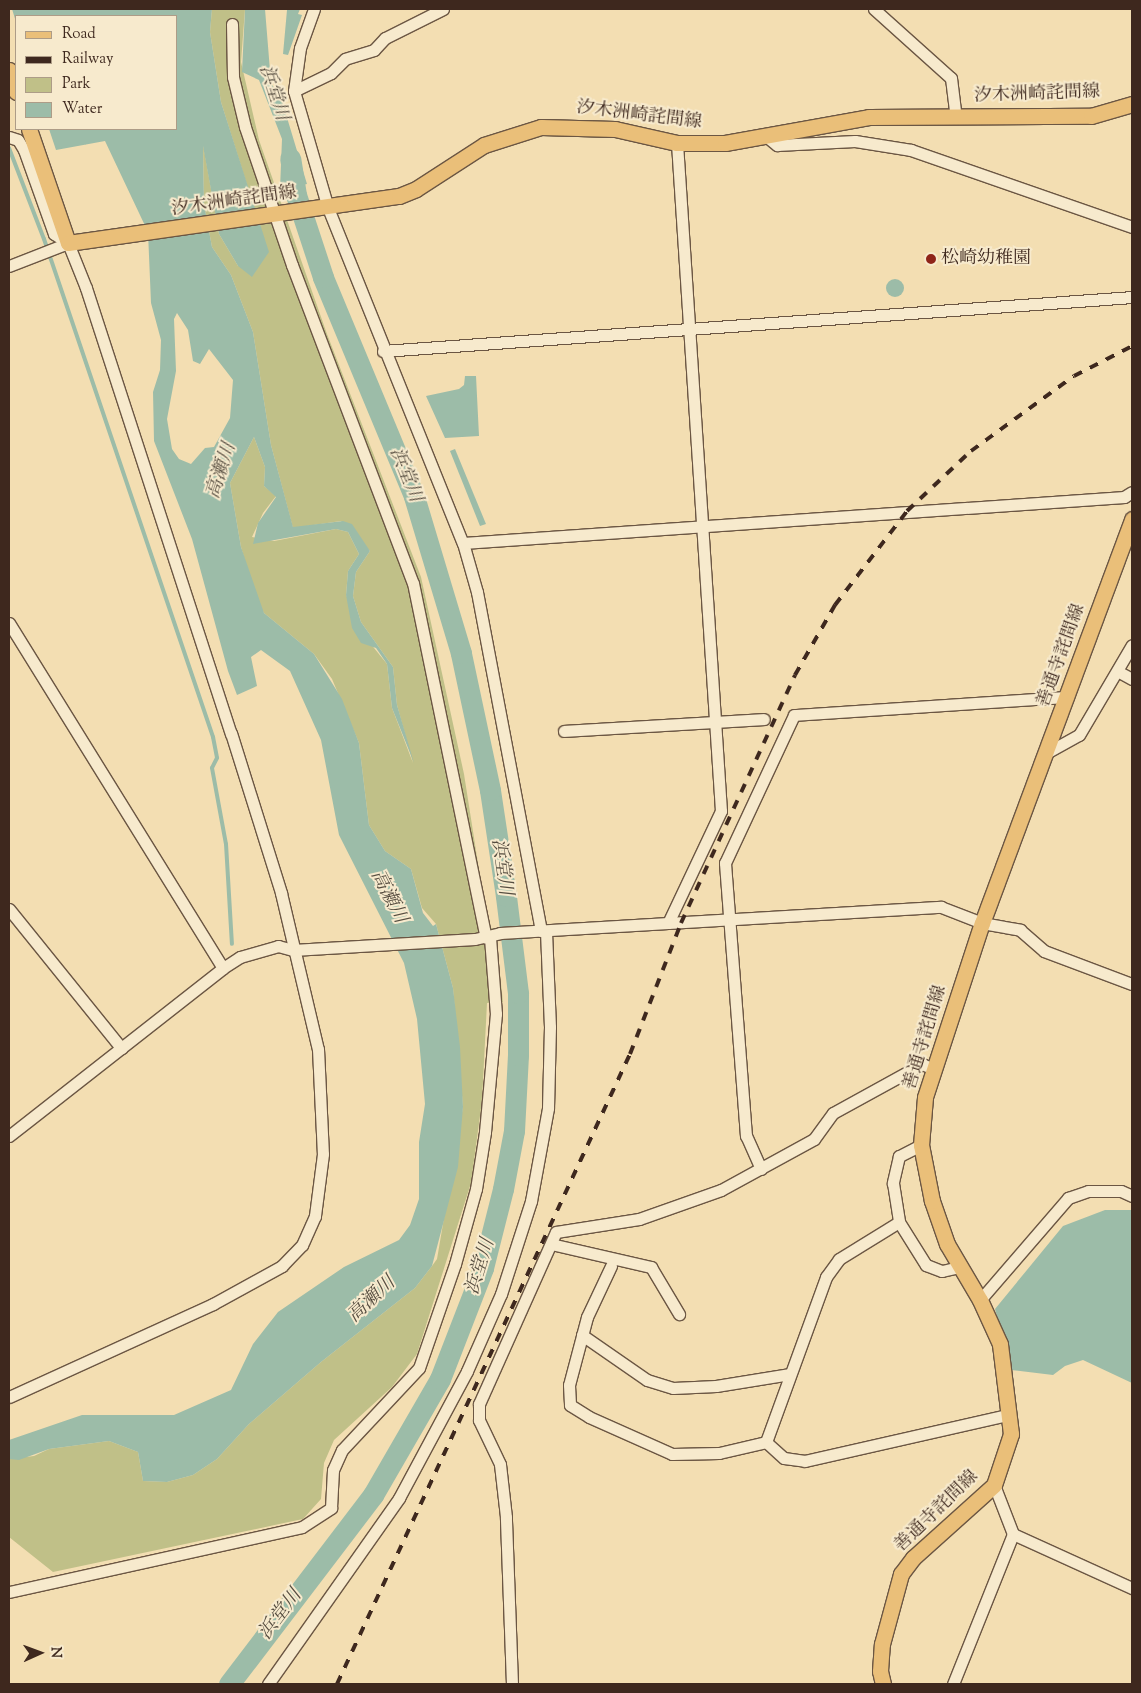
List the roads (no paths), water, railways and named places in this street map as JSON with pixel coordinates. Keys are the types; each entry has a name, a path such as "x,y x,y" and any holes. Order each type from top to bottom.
{"main road":[{"path":"9,70 15,89"},
{"name":"汐木洲崎詫間線","path":"65,244 328,208 399,196 416,189 484,145 540,127 615,129 677,142 725,143 767,137 869,117 1091,116 1132,104"},
{"path":"29,130 65,244"},
{"name":"善通寺詫間線","path":"883,1684 880,1671 882,1644 901,1574 913,1558 994,1485 1009,1443 1008,1415 1000,1344 980,1300 959,1267 932,1201 921,1145 925,1097 982,923 1048,752 1132,519"}],"street":[{"path":"268,1684 399,1498 467,1371 501,1294 531,1201 548,1108 550,1027 544,931 491,654 462,543 383,351 328,208 294,91 300,48 314,9"},
{"path":"294,91 331,73 345,59 374,50 385,38 443,9"},
{"path":"874,9 951,78 956,117"},
{"path":"9,1592 302,1527 331,1508 333,1470 342,1450 408,1384 428,1348 476,1189 496,1014 488,937 413,583 292,265 239,105 233,77 232,24"},
{"path":"9,1397 250,1284 282,1266 302,1245 314,1216 323,1154 321,1071 296,950 281,894 216,684 65,244 54,234 24,150 11,137"},
{"path":"767,137 777,145 855,141 911,150 1132,227"},
{"path":"668,923 721,811 700,525 677,142"},
{"path":"9,266 41,251 65,244"},
{"path":"383,351 1132,297"},
{"path":"462,543 1124,497 1132,492"},
{"path":"9,623 223,968"},
{"path":"1048,752 1079,735 1118,672 1132,645"},
{"path":"1118,672 1132,679"},
{"path":"761,1169 746,1136 725,863 794,716 1067,698"},
{"path":"564,731 764,719"},
{"path":"9,1136 223,968 259,949 278,946 296,950 488,937 544,931 941,907 982,923 1020,930 1044,951 1132,984"},
{"path":"9,909 121,1048"},
{"path":"512,1684 506,1517 500,1464 479,1420 479,1404 556,1232 639,1219 721,1190 814,1139 833,1114 922,1064 934,1069"},
{"path":"921,1145 899,1156 893,1183 899,1222 926,1265 942,1271 959,1267"},
{"path":"980,1300 1068,1198 1088,1191 1121,1191 1132,1196"},
{"path":"766,1442 826,1277 839,1259 899,1222"},
{"path":"551,1244 651,1268 679,1314"},
{"path":"611,1266 582,1334 568,1398 570,1405 589,1418 672,1454 719,1453 766,1442"},
{"path":"582,1334 647,1380 673,1388 716,1386 790,1374"},
{"path":"766,1442 784,1458 805,1461 1008,1415"},
{"path":"954,1684 1013,1534 994,1485"},
{"path":"1013,1534 1132,1588"}],"water":[{"name":"高瀬川","path":"12,9 212,9 210,32 221,102 269,252 252,277 238,266 219,234 203,146 204,204 212,247 231,275 253,332 271,445 293,527 343,521 352,524 370,551 356,572 353,596 361,622 393,667 397,705 414,763 392,708 387,664 376,648 361,643 352,628 346,595 348,571 359,554 348,532 336,529 253,544 258,523 276,497 264,486 265,467 254,437 230,483 241,547 264,613 314,654 342,699 359,743 369,825 385,851 411,869 423,913 433,926 436,924 453,988 460,1047 463,1107 458,1167 432,1266 415,1288 321,1362 249,1424 217,1459 193,1475 167,1482 143,1481 138,1452 109,1441 49,1449 19,1460 9,1459 9,1440 82,1415 174,1415 231,1390 253,1344 278,1312 344,1267 399,1240 410,1225 419,1199 419,1142 425,1104 417,1019 404,963 339,835 321,740 290,671 261,650 251,657 257,686 237,695 228,671 192,539 154,441 153,392 160,370 161,340 151,303 148,232 105,141 56,150 49,130 178,130 178,15 15,15 15,19","holes":["177,313 188,330 193,361 200,364 209,349 233,380 230,418 214,447 205,448 191,464 179,459 172,449 167,419 176,371 174,319"]},
{"path":"245,9 265,9 271,83 282,101 307,184 280,189 282,139 259,80 242,72"},
{"path":"300,9 298,14 302,15 288,55 283,54 287,10"},
{"path":"891,279 899,279 904,284 902,295 891,297 886,292 886,284"},
{"path":"465,376 476,376 479,436 445,438 426,396 459,389 464,385"},
{"path":"455,449 486,524 480,526 450,451"},
{"path":"1105,1210 1132,1210 1132,1383 1083,1360 1065,1366 1053,1375 1011,1370 995,1309 1063,1226"}],"waterway":[{"path":"9,148 44,239 213,737 217,758 212,768 226,844 232,944"},
{"name":"浜堂川","path":"229,1684 373,1495 440,1379 483,1268 503,1189 514,1131 518,1055 518,993 506,896 490,790 461,653 414,496 323,277 296,195 290,158"}],"railway":[{"path":"337,1684 630,1054 681,923 795,675 835,605 907,511 971,451 1074,376 1132,346"}],"place":[{"name":"松崎幼稚園","path":"931,259"}]}
